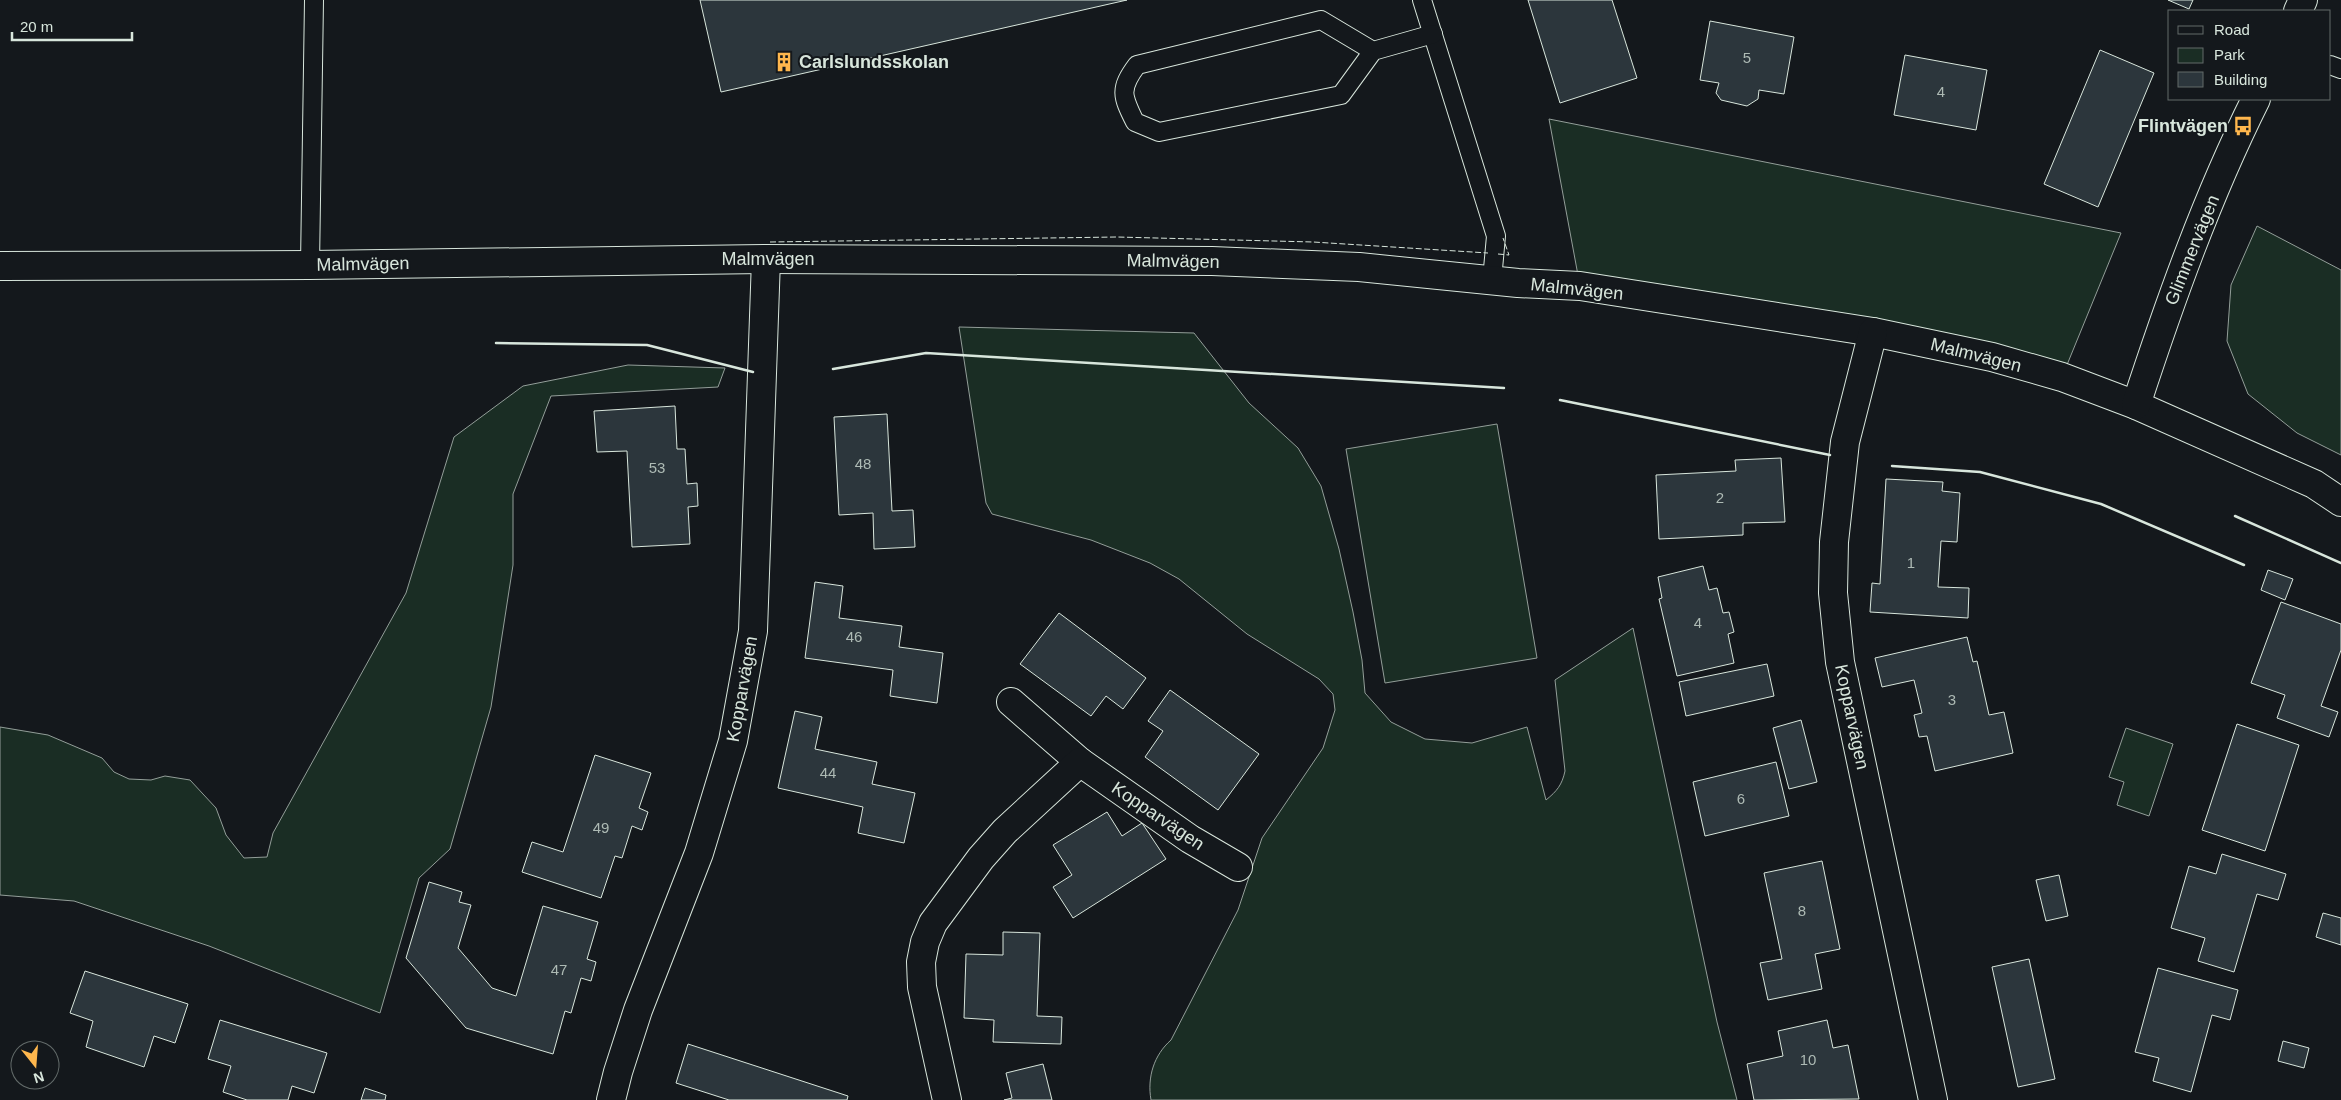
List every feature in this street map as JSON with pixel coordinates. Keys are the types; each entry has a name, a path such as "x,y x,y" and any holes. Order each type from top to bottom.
{"street":[{"name":"Glimmervägen","path":"2136,405 2175,288 2256,100"},
{"name":"Malmvägen","path":"0,266 310,265 766,259 1212,262 1359,267 1492,280 1580,286 1873,332 1992,357 2062,378 2136,405 2314,484 2341,502"},
{"name":"Kopparvägen","path":"611,1100 638,1010 699,853 734,741 753,632 766,259"},
{"name":"Kopparvägen","path":"1873,332 1845,442 1834,542 1833,593 1840,662 1933,1100"},
{"name":"Malmvägen","path":"2314,484 2341,489"},
{"name":"Kopparvägen","path":"1011,702 1080,762 1190,839 1238,867"},
{"path":"947,1100 922,987 920,962 925,942 933,923 981,858 1005,832 1080,762"}],"lane":[{"path":"310,265 314,0"},
{"path":"1422,0 1496,236 1492,280"},
{"path":"1373,51 1321,20 1137,65 1125,81 1125,102 1135,122 1160,132 1341,95 1373,51 1433,34"}],"green space":[{"path":"1549,119 2121,233 2062,377 1580,286"},
{"path":"2257,226 2341,270 2341,455 2297,433 2248,394 2227,341 2231,285"},
{"path":"959,327 1194,333 1249,403 1298,448 1321,486 1339,549 1353,612 1362,660 1365,693 1391,722 1425,739 1472,743 1527,727 1546,800 1558,787 1565,771 1555,680 1633,628 1717,1022 1737,1100 1151,1100 1150,1083 1153,1067 1160,1052 1171,1040 1238,910 1262,838 1323,748 1335,710 1333,694 1319,679 1247,634 1179,579 1150,563 1091,540 992,514 986,503"},
{"path":"628,365 725,368 718,387 551,396 513,494 513,565 491,707 450,849 419,878 380,1013 209,946 74,901 0,895 0,727 48,735 102,758 114,772 129,779 151,780 165,776 190,780 216,808 226,835 244,858 267,857 273,833 406,593 454,437 523,386"},
{"path":"1497,424 1537,658 1385,683 1346,449"},
{"path":"2126,728 2173,744 2149,816 2117,805 2124,782 2109,777"}],"building":[{"name":"Carlslundsskolan","path":"700,0 1127,0 721,92"},
{"path":"1528,0 1612,0 1637,78 1560,103"},
{"path":"2168,0 2193,0 2189,9"},
{"path":"1710,21 1794,37 1784,94 1759,90 1758,99 1747,106 1721,100 1716,93 1719,83 1700,80"},
{"path":"2100,50 2154,73 2098,207 2044,184"},
{"path":"1905,55 1987,70 1976,130 1894,115"},
{"path":"675,406 677,449 685,449 687,484 697,483 698,506 688,507 690,544 632,547 627,451 597,452 594,411"},
{"path":"887,414 892,511 913,510 915,547 874,549 873,513 839,515 834,417"},
{"path":"1781,458 1785,522 1743,523 1743,535 1659,539 1656,475 1736,471 1735,460"},
{"path":"1886,479 1943,482 1942,491 1960,493 1957,542 1941,541 1938,587 1969,588 1968,618 1870,612 1872,583 1880,584"},
{"path":"1703,566 1709,590 1717,588 1723,613 1729,612 1734,632 1728,634 1734,663 1677,676 1659,599 1662,598 1658,577"},
{"path":"2268,570 2293,579 2285,600 2261,590"},
{"path":"815,582 843,586 839,618 902,626 899,647 943,653 937,703 890,696 893,670 805,658"},
{"path":"2281,602 2341,624 2341,650 2321,706 2338,712 2329,737 2277,718 2285,695 2251,683"},
{"path":"1059,613 1146,678 1123,709 1106,696 1091,716 1020,664"},
{"path":"1967,637 1973,662 1977,661 1989,715 2004,712 2013,753 1935,771 1927,736 1919,737 1914,715 1922,713 1914,680 1882,687 1875,658"},
{"path":"1767,664 1774,696 1686,716 1679,682"},
{"path":"1170,690 1259,754 1218,810 1145,757 1163,731 1148,721"},
{"path":"795,711 822,717 815,749 877,762 872,784 915,793 904,843 858,833 863,807 778,788"},
{"path":"1801,720 1817,782 1789,789 1773,728"},
{"path":"2237,724 2299,745 2265,851 2202,830"},
{"path":"595,755 651,773 639,808 648,812 642,830 632,826 622,858 615,856 601,898 522,872 532,842 563,852"},
{"path":"1776,762 1789,816 1705,836 1693,782"},
{"path":"1107,812 1122,836 1142,823 1166,859 1073,918 1053,887 1072,875 1053,845"},
{"path":"2222,854 2286,874 2278,900 2257,894 2234,972 2198,961 2205,938 2171,928 2189,866 2216,874"},
{"path":"1822,861 1840,949 1815,954 1822,989 1768,1000 1760,963 1782,959 1764,873"},
{"path":"2059,875 2068,916 2046,921 2036,880"},
{"path":"429,882 462,892 459,902 471,905 458,948 492,988 516,996 543,906 598,922 587,959 596,962 591,981 581,978 571,1013 565,1011 553,1054 466,1028 406,958"},
{"path":"2323,913 2341,918 2341,945 2316,937"},
{"path":"1003,932 1040,933 1037,1016 1062,1017 1061,1044 993,1042 994,1020 964,1018 966,954 1003,955"},
{"path":"2029,959 2055,1079 2018,1087 1992,967"},
{"path":"2158,968 2238,990 2230,1020 2212,1015 2191,1092 2153,1081 2159,1058 2135,1052"},
{"path":"85,971 188,1004 175,1043 154,1036 144,1067 86,1047 93,1021 70,1013"},
{"path":"220,1020 327,1053 314,1093 292,1086 288,1100 247,1100 223,1092 231,1066 208,1059"},
{"path":"1827,1020 1833,1048 1848,1045 1859,1099 1754,1100 1747,1064 1783,1056 1778,1031"},
{"path":"2283,1041 2309,1048 2304,1068 2278,1061"},
{"path":"688,1044 848,1096 847,1100 729,1100 676,1083"},
{"path":"1043,1064 1052,1100 1004,1100 1012,1098 1006,1073"},
{"path":"365,1088 386,1095 385,1100 361,1100"}],"fence":[{"path":"770,242 1117,237 1313,242 1488,253"},
{"path":"1498,254 1509,255 1503,238"}],"wall":[{"path":"496,343 647,345 753,372"},
{"path":"833,369 926,353 1504,388"},
{"path":"1560,400 1830,455"},
{"path":"1892,466 1980,472 2101,504 2244,565"},
{"path":"2235,516 2341,563"}],"place":[{"name":"Carlslundsskolan","path":"784,62"},
{"name":"Flintvägen","path":"2243,126"}]}
